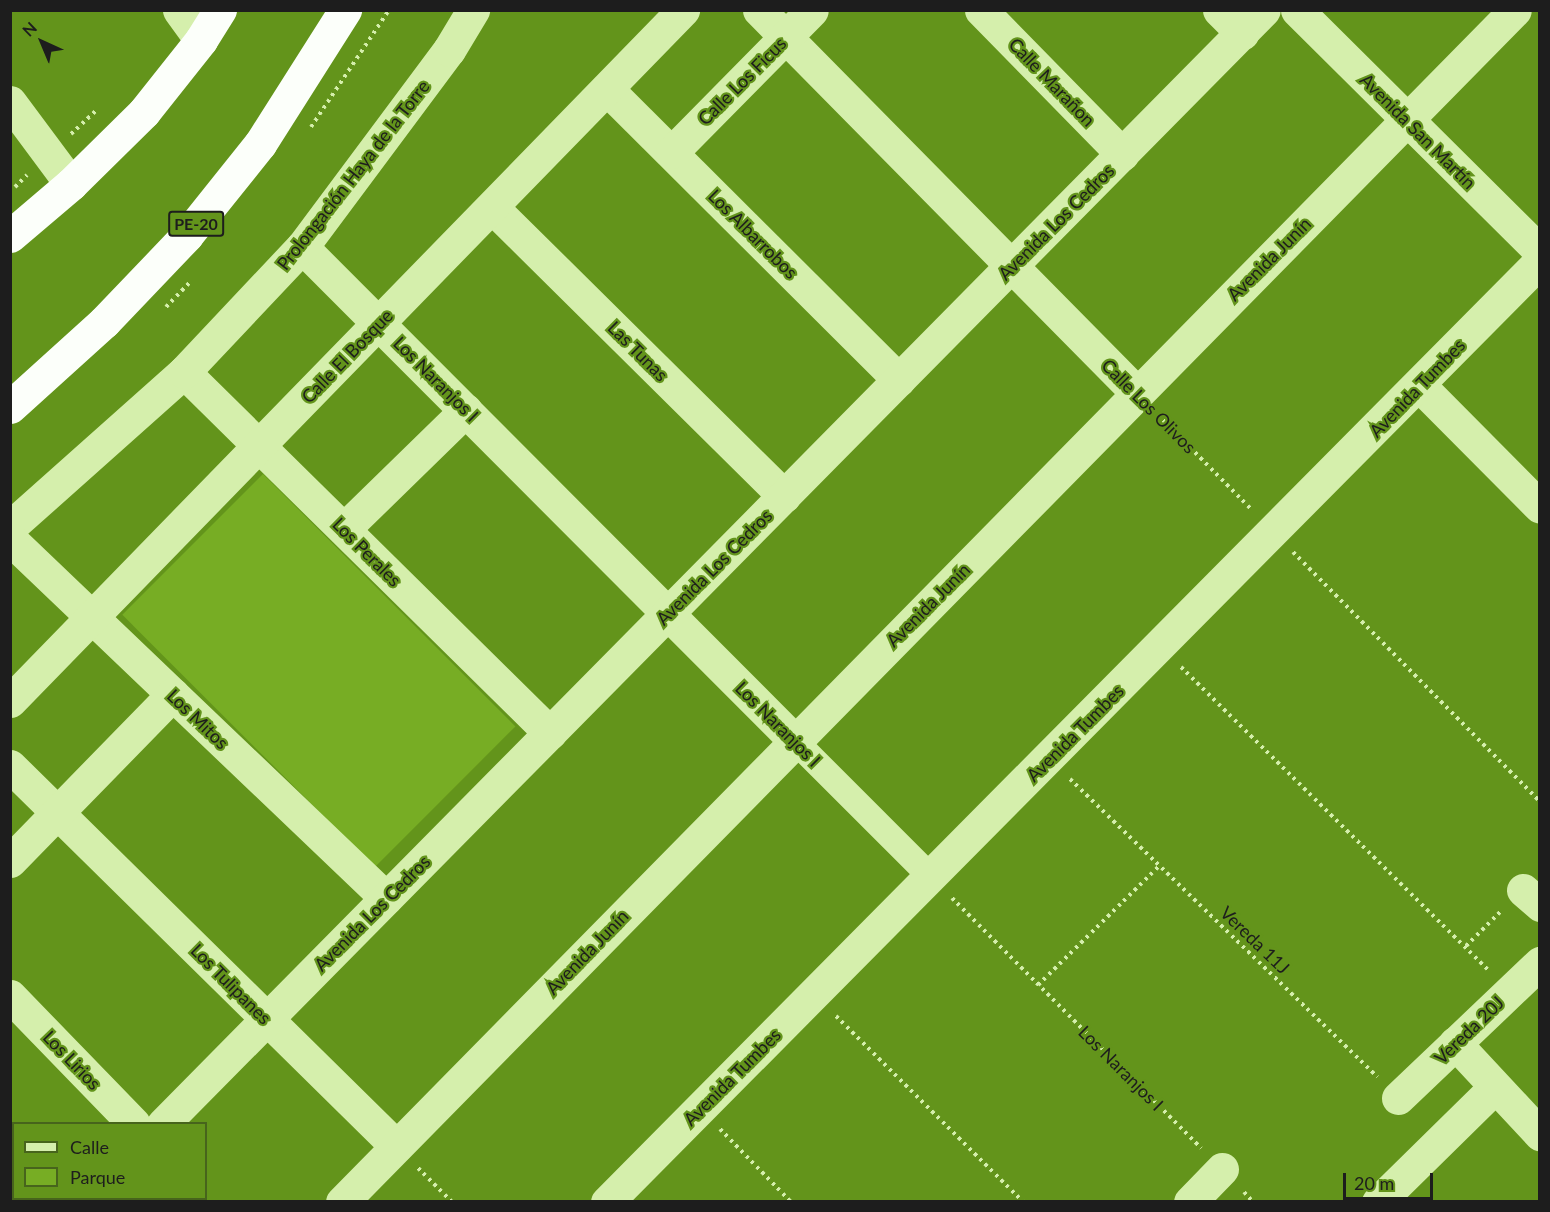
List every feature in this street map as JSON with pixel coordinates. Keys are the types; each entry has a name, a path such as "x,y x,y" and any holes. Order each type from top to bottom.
{"highway":[{"path":"10,236 71,184 144,112 201,40 220,10"},
{"name":"PE-20","path":"10,407 104,322 187,235 260,144 345,10"}],"street":[{"path":"179,10 201,40"},
{"name":"Prolongación Haya de la Torre","path":"10,527 184,372 302,247 449,50 473,10"},
{"name":"Calle El Bosque","path":"10,701 683,10"},
{"name":"Calle Los Olivos","path":"759,10 1137,393"},
{"name":"Calle Los Ficus","path":"672,152 812,10"},
{"name":"Calle Marañon","path":"981,10 1122,154"},
{"name":"Avenida San Martín","path":"1297,10 1539,251"},
{"name":"Avenida Junín","path":"342,1202 794,740 1515,10"},
{"path":"1527,10 1539,23"},
{"name":"Avenida Los Cedros","path":"165,1122 1122,154 1242,18"},
{"name":"Los Albarrobos","path":"607,89 899,381"},
{"path":"10,102 71,184"},
{"name":"Las Tunas","path":"492,207 784,496"},
{"name":"Los Naranjos I","path":"302,247 380,322 931,876"},
{"name":"Avenida Tumbes","path":"607,1202 1420,386 1539,261"},
{"name":"Los Perales","path":"184,372 550,733"},
{"path":"1420,386 1539,507"},
{"path":"344,529 466,410"},
{"name":"Los Mitos","path":"10,539 386,898"},
{"path":"10,861 173,694"},
{"name":"Los Tulipanes","path":"10,766 396,1146"},
{"name":"Vereda 20J","path":"1398,1098 1539,963"},
{"name":"Los Lirios","path":"10,996 132,1122"},
{"path":"1455,1043 1539,1134"},
{"path":"1378,1202 1495,1087"},
{"path":"1190,1202 1222,1169"}],"path":[{"path":"10,191 32,170"},
{"name":"Calle Los Olivos","path":"1137,393 1539,802"},
{"path":"1160,647 1508,992"},
{"name":"Vereda 11J","path":"1048,759 1398,1098"},
{"path":"1038,985 1160,866"},
{"name":"Los Naranjos I","path":"931,876 1253,1202"},
{"path":"814,994 1023,1202"},
{"path":"700,1108 791,1202"},
{"path":"396,1146 452,1202"}],"green space":[{"path":"263,474 515,726 375,867 122,615"}]}
